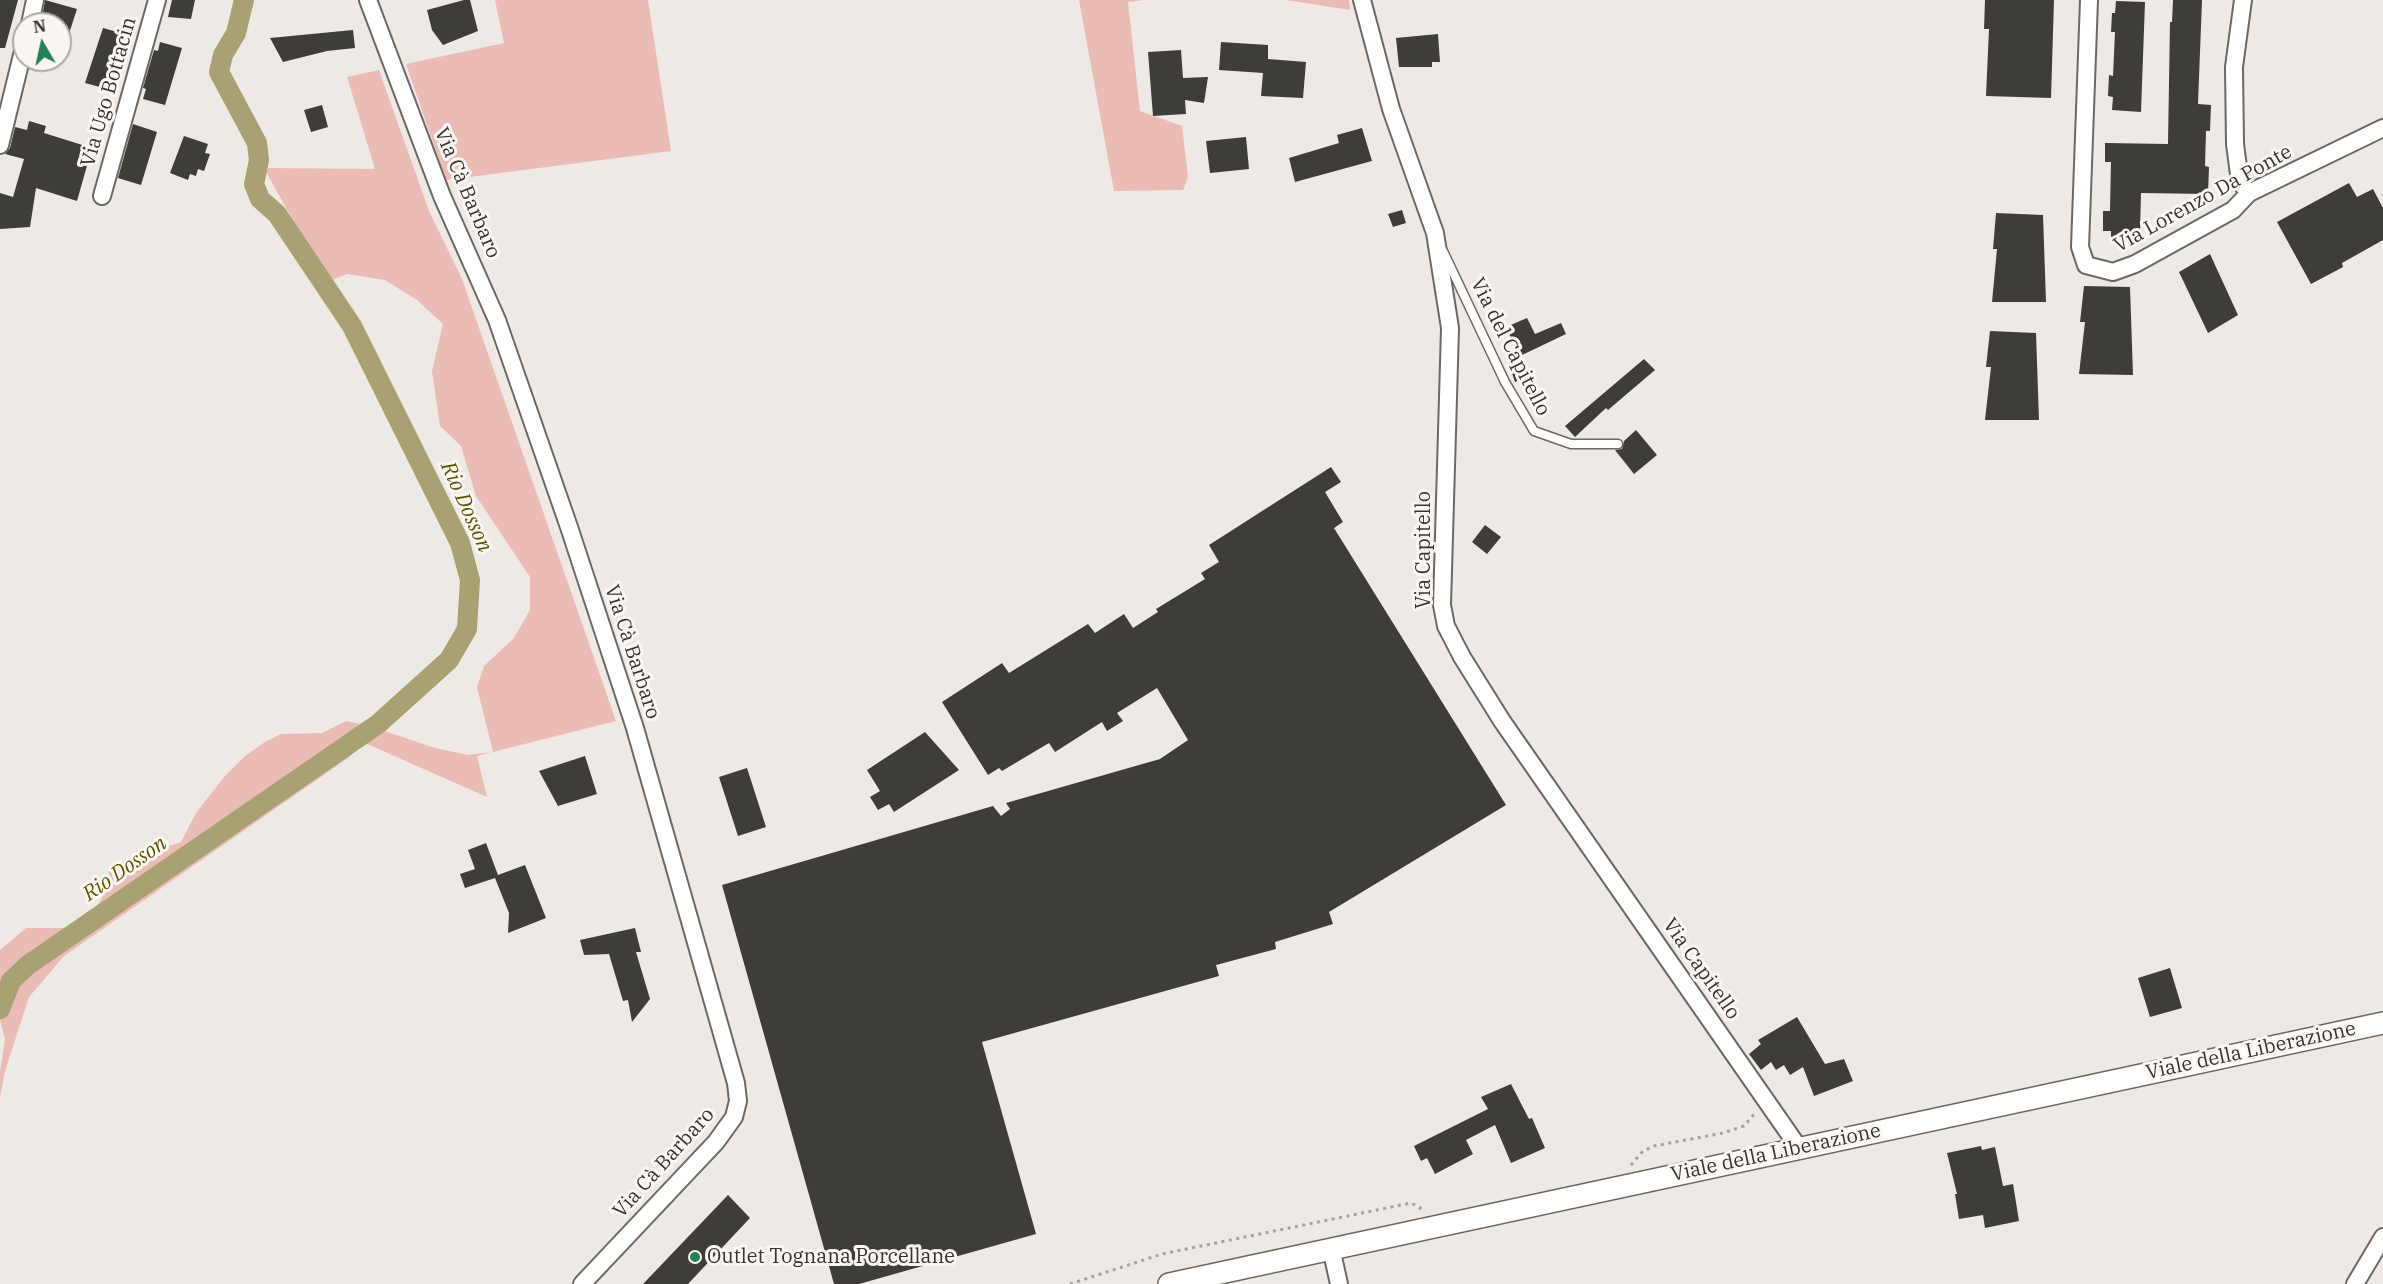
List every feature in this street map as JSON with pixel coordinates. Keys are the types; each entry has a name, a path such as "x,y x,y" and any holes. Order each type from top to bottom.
{"street":[{"name":"Via Ugo Bottacin","path":"102,196 157,0"},
{"name":"Via Cà Barbaro","path":"368,0 442,196 497,320 569,527 635,728 736,1083 738,1101 734,1117 716,1142 582,1284"},
{"name":"Via Capitello","path":"1362,0 1391,109 1435,233 1450,328 1442,605 1446,626 1462,657 1503,721 1799,1148"},
{"name":"Via Lorenzo Da Ponte","path":"2089,0 2080,247 2086,265 2113,272 2135,264 2233,210 2249,193 2383,128"},
{"path":"2243,0 2234,67 2235,144 2240,182 2249,193"},
{"path":"0,145 18,72"},
{"name":"Viale della Liberazione","path":"1169,1284 2383,1023"},
{"path":"2355,1284 2383,1237"},
{"path":"1331,1248 1339,1284"}],"lane":[{"name":"Via del Capitello","path":"1435,233 1505,382 1534,431 1571,444 1618,444"}],"path":[{"path":"1628,1169 1643,1151 1654,1146 1723,1133 1744,1126 1756,1110"},
{"path":"1070,1284 1161,1254 1411,1203 1427,1212"}],"shaded area":[{"path":"495,0 648,0 671,151 446,180 406,64 504,43"},
{"path":"1079,0 1144,0 1128,2 1140,111 1182,126 1188,177 1183,190 1114,191"},
{"path":"1286,0 1349,0 1350,10"},
{"path":"379,70 429,211 462,279 616,721 493,752 477,687 484,666 514,638 530,610 530,577 476,496 461,446 440,426 432,371 443,324 417,300 385,280 347,274 327,282 264,168 375,169 347,77"},
{"path":"346,721 370,726 435,748 468,755 492,752 477,756 487,797 365,743 348,758 64,956 29,997 5,1071 0,1097 0,1072 5,1039 0,1020 0,950 26,928 85,928 104,894 110,867 181,842 196,813 225,776 245,756 281,734 322,733"}],"building":[{"path":"0,0 18,0 15,12 12,12 12,22 5,48 0,48"},
{"path":"45,0 77,9 72,24 72,12 43,12"},
{"path":"172,0 195,0 191,19 168,17"},
{"path":"470,0 478,31 443,45 432,30 427,10"},
{"path":"1985,0 2054,0 2051,98 1986,96 1989,29 1984,29"},
{"path":"2173,0 2202,0 2198,104 2211,105 2210,131 2206,131 2205,166 2209,167 2208,194 2141,193 2140,232 2130,232 2129,237 2111,237 2111,231 2103,231 2103,211 2110,211 2111,162 2105,162 2105,143 2168,144 2170,22 2172,22"},
{"path":"2116,1 2145,2 2141,112 2112,110 2113,97 2108,96 2109,75 2113,76 2115,32 2111,32 2112,13 2115,13"},
{"path":"103,28 128,35 111,90 85,83"},
{"path":"353,30 355,48 327,51 283,62 270,38"},
{"path":"1438,34 1440,62 1432,62 1432,67 1399,67 1396,38"},
{"path":"160,42 182,48 165,105 143,99 146,89 143,88 154,50 158,51"},
{"path":"1221,42 1268,45 1268,59 1306,62 1303,98 1261,96 1263,73 1219,70"},
{"path":"1181,50 1183,78 1208,77 1204,103 1185,100 1186,114 1153,116 1148,52"},
{"path":"322,105 328,127 311,132 304,110"},
{"path":"29,121 46,126 44,133 92,148 77,201 36,188 30,227 0,229 0,193 13,197 24,159 5,154 10,148 15,127 27,130"},
{"path":"133,124 157,132 141,185 118,178"},
{"path":"1362,128 1372,161 1295,182 1289,158 1339,143 1337,135"},
{"path":"184,136 208,144 205,153 210,154 204,171 198,169 196,176 190,174 188,180 170,173"},
{"path":"1246,137 1249,169 1210,173 1206,141"},
{"path":"2349,183 2357,197 2373,189 2383,208 2383,240 2342,263 2343,267 2311,284 2277,222"},
{"path":"1402,210 1406,223 1393,227 1388,214"},
{"path":"1996,213 2043,215 2046,302 1992,302 1997,249 1993,249"},
{"path":"2210,254 2238,315 2208,333 2179,272"},
{"path":"2084,286 2130,287 2133,375 2079,374 2085,322 2080,322"},
{"path":"1527,318 1535,334 1561,323 1566,334 1520,356 1506,327"},
{"path":"1990,331 2036,333 2039,420 1985,420 1991,367 1986,367"},
{"path":"1644,359 1655,370 1608,410 1606,408 1575,437 1565,426"},
{"path":"1524,362 1530,376 1515,382 1510,367"},
{"path":"1636,430 1657,455 1634,474 1615,450 1622,449 1624,441"},
{"path":"1331,467 1341,482 1325,492 1343,522 1334,528 1506,805 1329,912 1333,924 1275,942 1276,949 1216,965 1219,976 982,1042 1036,1234 859,1284 834,1284 722,885 993,806 1001,816 1010,809 1006,803 1160,759 1188,740 1157,688 1117,713 1123,721 1107,731 1102,722 1055,752 1049,743 1002,771 999,768 988,775 942,702 1002,663 1009,673 1088,624 1095,633 1124,614 1133,628 1158,612 1156,609 1205,579 1201,573 1219,562 1209,545"},
{"path":"1485,525 1501,537 1487,554 1472,542"},
{"path":"925,732 959,770 894,812 889,804 878,810 870,797 880,791 867,770"},
{"path":"585,756 597,794 558,806 539,771"},
{"path":"747,768 766,827 738,836 719,777"},
{"path":"486,843 498,875 525,865 546,918 508,933 509,913 495,878 465,888 460,874 475,869 468,850"},
{"path":"635,928 641,952 636,952 650,999 632,1022 628,1000 623,1001 609,954 584,955 580,940"},
{"path":"2170,968 2182,1008 2150,1017 2138,978"},
{"path":"1797,1017 1825,1064 1844,1059 1853,1081 1814,1096 1803,1067 1790,1075 1784,1065 1776,1070 1771,1062 1761,1070 1749,1054 1761,1044 1758,1040"},
{"path":"1511,1084 1529,1119 1532,1118 1545,1148 1511,1163 1495,1125 1466,1140 1473,1154 1435,1174 1427,1158 1421,1161 1414,1146 1488,1109 1481,1097"},
{"path":"1981,1146 1982,1150 1995,1147 2003,1186 2013,1184 2019,1221 1985,1228 1983,1215 1959,1219 1955,1194 1957,1194 1947,1153"},
{"path":"728,1195 750,1218 688,1284 643,1284"}],"waterway":[{"name":"Rio Dosson","path":"0,1009 11,981 28,965 378,724 449,660 467,629 470,580 460,543 352,326 277,214 260,199 254,184 259,160 257,143 219,72 223,55 236,33 244,0"}],"place":[{"name":"Outlet Tognana Porcellane","path":"695,1257"}]}
